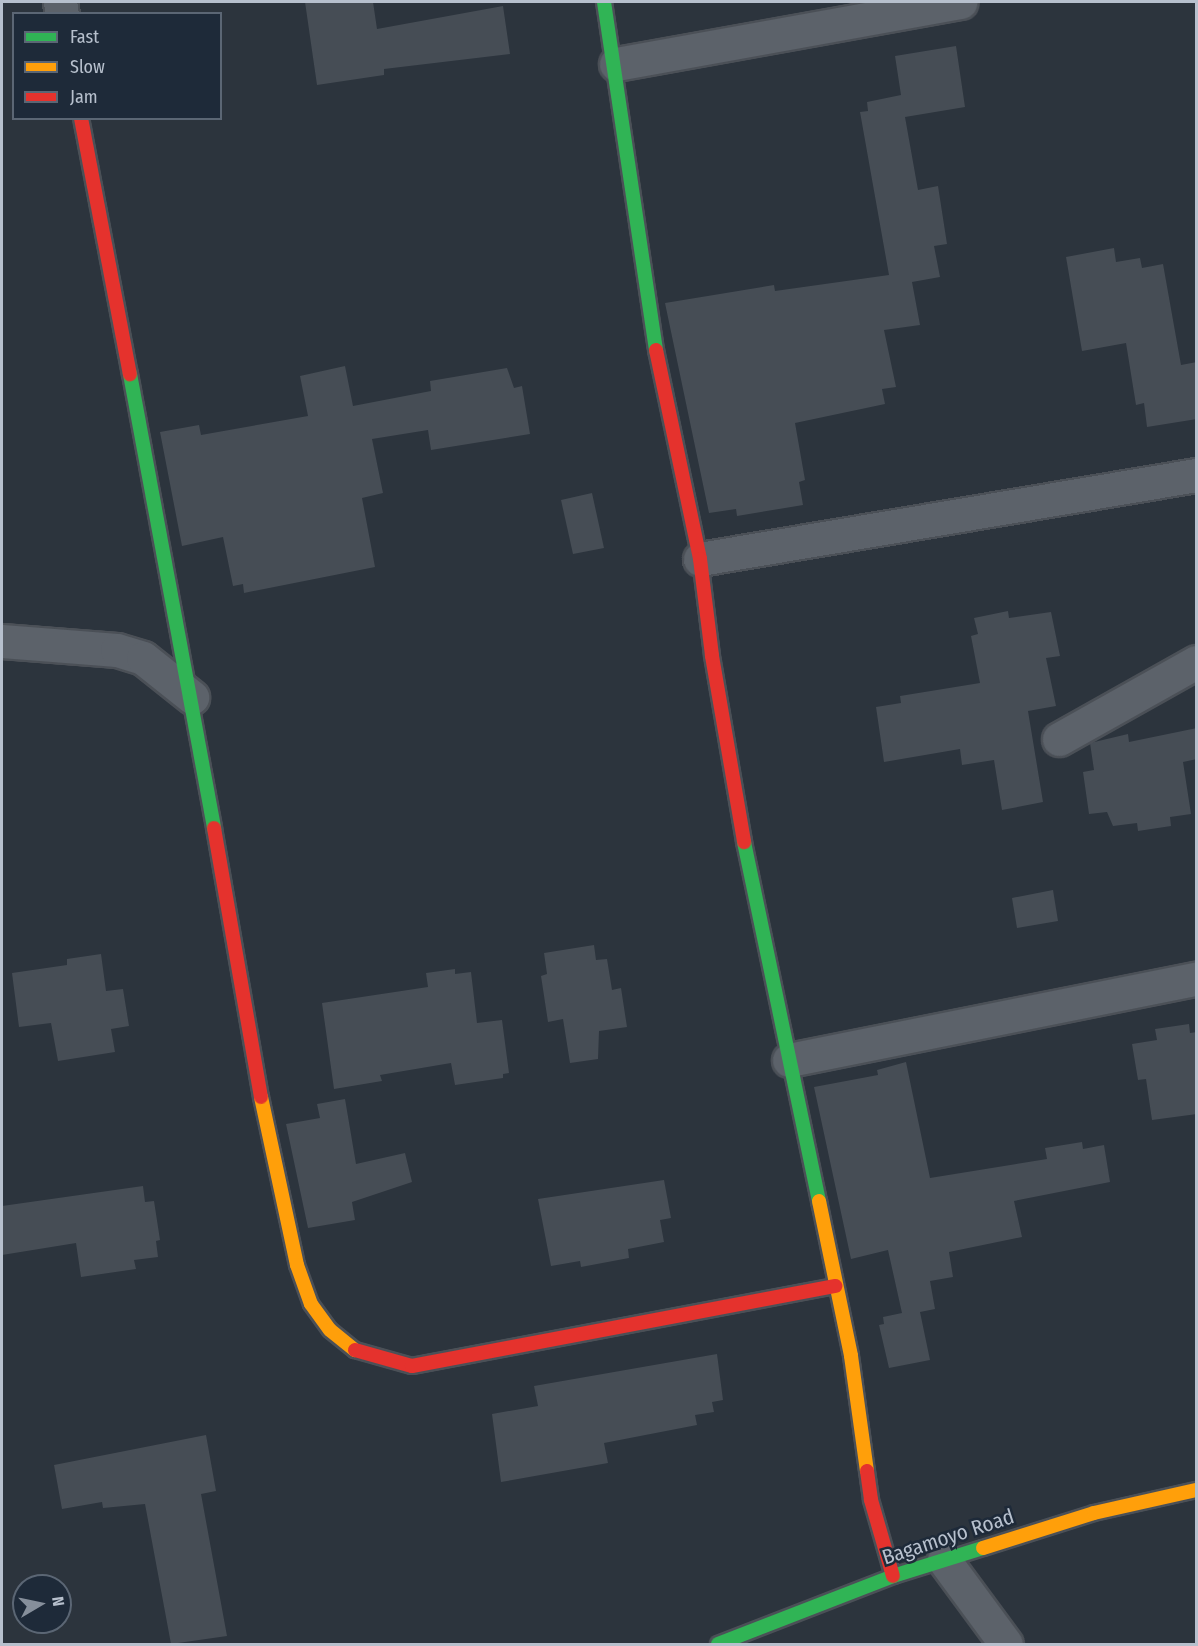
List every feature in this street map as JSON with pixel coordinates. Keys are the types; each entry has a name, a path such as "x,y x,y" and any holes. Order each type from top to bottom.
{"main road":[{"path":"604,2 616,64 647,309 700,559 712,656 741,823 850,1356 871,1500 893,1576"},
{"path":"81,120 192,697 231,939 297,1265 311,1305 330,1330 357,1352 412,1366 836,1286"},
{"name":"Bagamoyo Road","path":"718,1644 893,1576 1094,1513 1197,1490"}],"street":[{"path":"616,64 960,2"},
{"path":"700,559 1197,475"},
{"path":"2,641 117,650 134,655 163,671 192,697"},
{"path":"1059,739 1197,662"},
{"path":"789,1060 1197,979"},
{"path":"944,1560 1006,1644"}],"building":[{"path":"305,2 373,2 377,29 503,6 510,54 384,69 384,75 317,85"},
{"path":"956,46 965,107 905,117 918,190 938,186 947,244 934,246 940,277 912,282 920,325 884,330 896,387 882,389 885,404 795,423 805,480 799,482 803,505 737,516 736,509 709,513 665,303 774,285 775,291 889,275 860,112 868,111 867,102 901,95 895,56"},
{"path":"1114,248 1116,262 1140,258 1142,268 1163,264 1181,365 1197,362 1197,419 1147,427 1144,403 1136,405 1126,343 1082,351 1066,257"},
{"path":"345,366 353,406 431,391 430,381 507,368 514,388 522,386 530,434 431,450 428,430 372,439 383,493 362,498 375,567 244,593 243,584 233,586 223,537 182,546 160,432 199,425 201,435 308,416 300,376"},
{"path":"592,493 604,548 573,554 561,500"},
{"path":"1008,611 1009,618 1051,612 1060,656 1046,658 1056,706 1028,711 1043,802 1002,810 994,760 962,765 960,749 884,762 876,707 901,703 900,696 980,683 971,636 978,634 974,618"},
{"path":"1197,728 1197,759 1183,762 1191,814 1170,817 1171,826 1138,831 1137,823 1113,826 1107,812 1089,814 1083,772 1094,770 1090,743 1128,734 1129,742"},
{"path":"1053,890 1058,921 1017,928 1012,898"},
{"path":"594,945 596,960 607,959 612,990 621,988 627,1027 599,1031 598,1059 570,1063 563,1019 548,1022 541,976 547,974 544,953"},
{"path":"101,954 106,991 123,989 129,1026 111,1029 115,1052 58,1061 51,1023 19,1027 12,973 67,965 67,959"},
{"path":"455,969 455,974 471,972 477,1023 502,1020 509,1073 503,1074 503,1078 455,1085 451,1063 380,1075 382,1081 334,1089 322,1003 428,987 426,973"},
{"path":"1189,1024 1190,1033 1197,1032 1197,1114 1152,1120 1146,1079 1138,1080 1132,1044 1157,1040 1155,1029"},
{"path":"906,1062 930,1178 1047,1159 1045,1148 1082,1142 1083,1149 1104,1145 1110,1182 1014,1201 1022,1237 949,1252 953,1277 930,1281 935,1309 920,1312 930,1360 889,1368 879,1325 884,1324 883,1317 902,1313 888,1250 851,1259 814,1087 878,1075 877,1070"},
{"path":"345,1099 356,1164 405,1153 412,1182 352,1202 355,1220 308,1228 286,1124 320,1118 317,1104"},
{"path":"664,1180 671,1218 660,1220 664,1242 628,1249 629,1258 581,1267 580,1261 551,1266 538,1199"},
{"path":"143,1186 145,1202 154,1201 160,1240 156,1241 158,1257 134,1260 136,1269 81,1277 76,1243 2,1255 2,1206"},
{"path":"717,1354 723,1400 712,1402 714,1412 695,1415 697,1425 604,1443 608,1463 501,1482 492,1414 538,1406 534,1386"},
{"path":"206,1435 216,1491 201,1494 227,1636 171,1644 145,1504 103,1508 102,1502 62,1509 54,1465"}],"traffic: fast":[{"path":"604,2 656,350"},
{"path":"130,374 214,828"},
{"path":"744,842 819,1201"},
{"path":"718,1644 893,1576 983,1548"}],"traffic: slow":[{"path":"261,1097 297,1265 311,1304 330,1330 355,1350"},
{"path":"819,1201 851,1356 867,1471"},
{"path":"983,1548 1094,1513 1196,1490"}],"traffic: jam":[{"path":"81,120 130,374"},
{"path":"656,350 700,559 712,656 744,842"},
{"path":"214,828 261,1097"},
{"path":"355,1350 412,1366 836,1286"},
{"path":"867,1471 871,1500 893,1576"}]}
